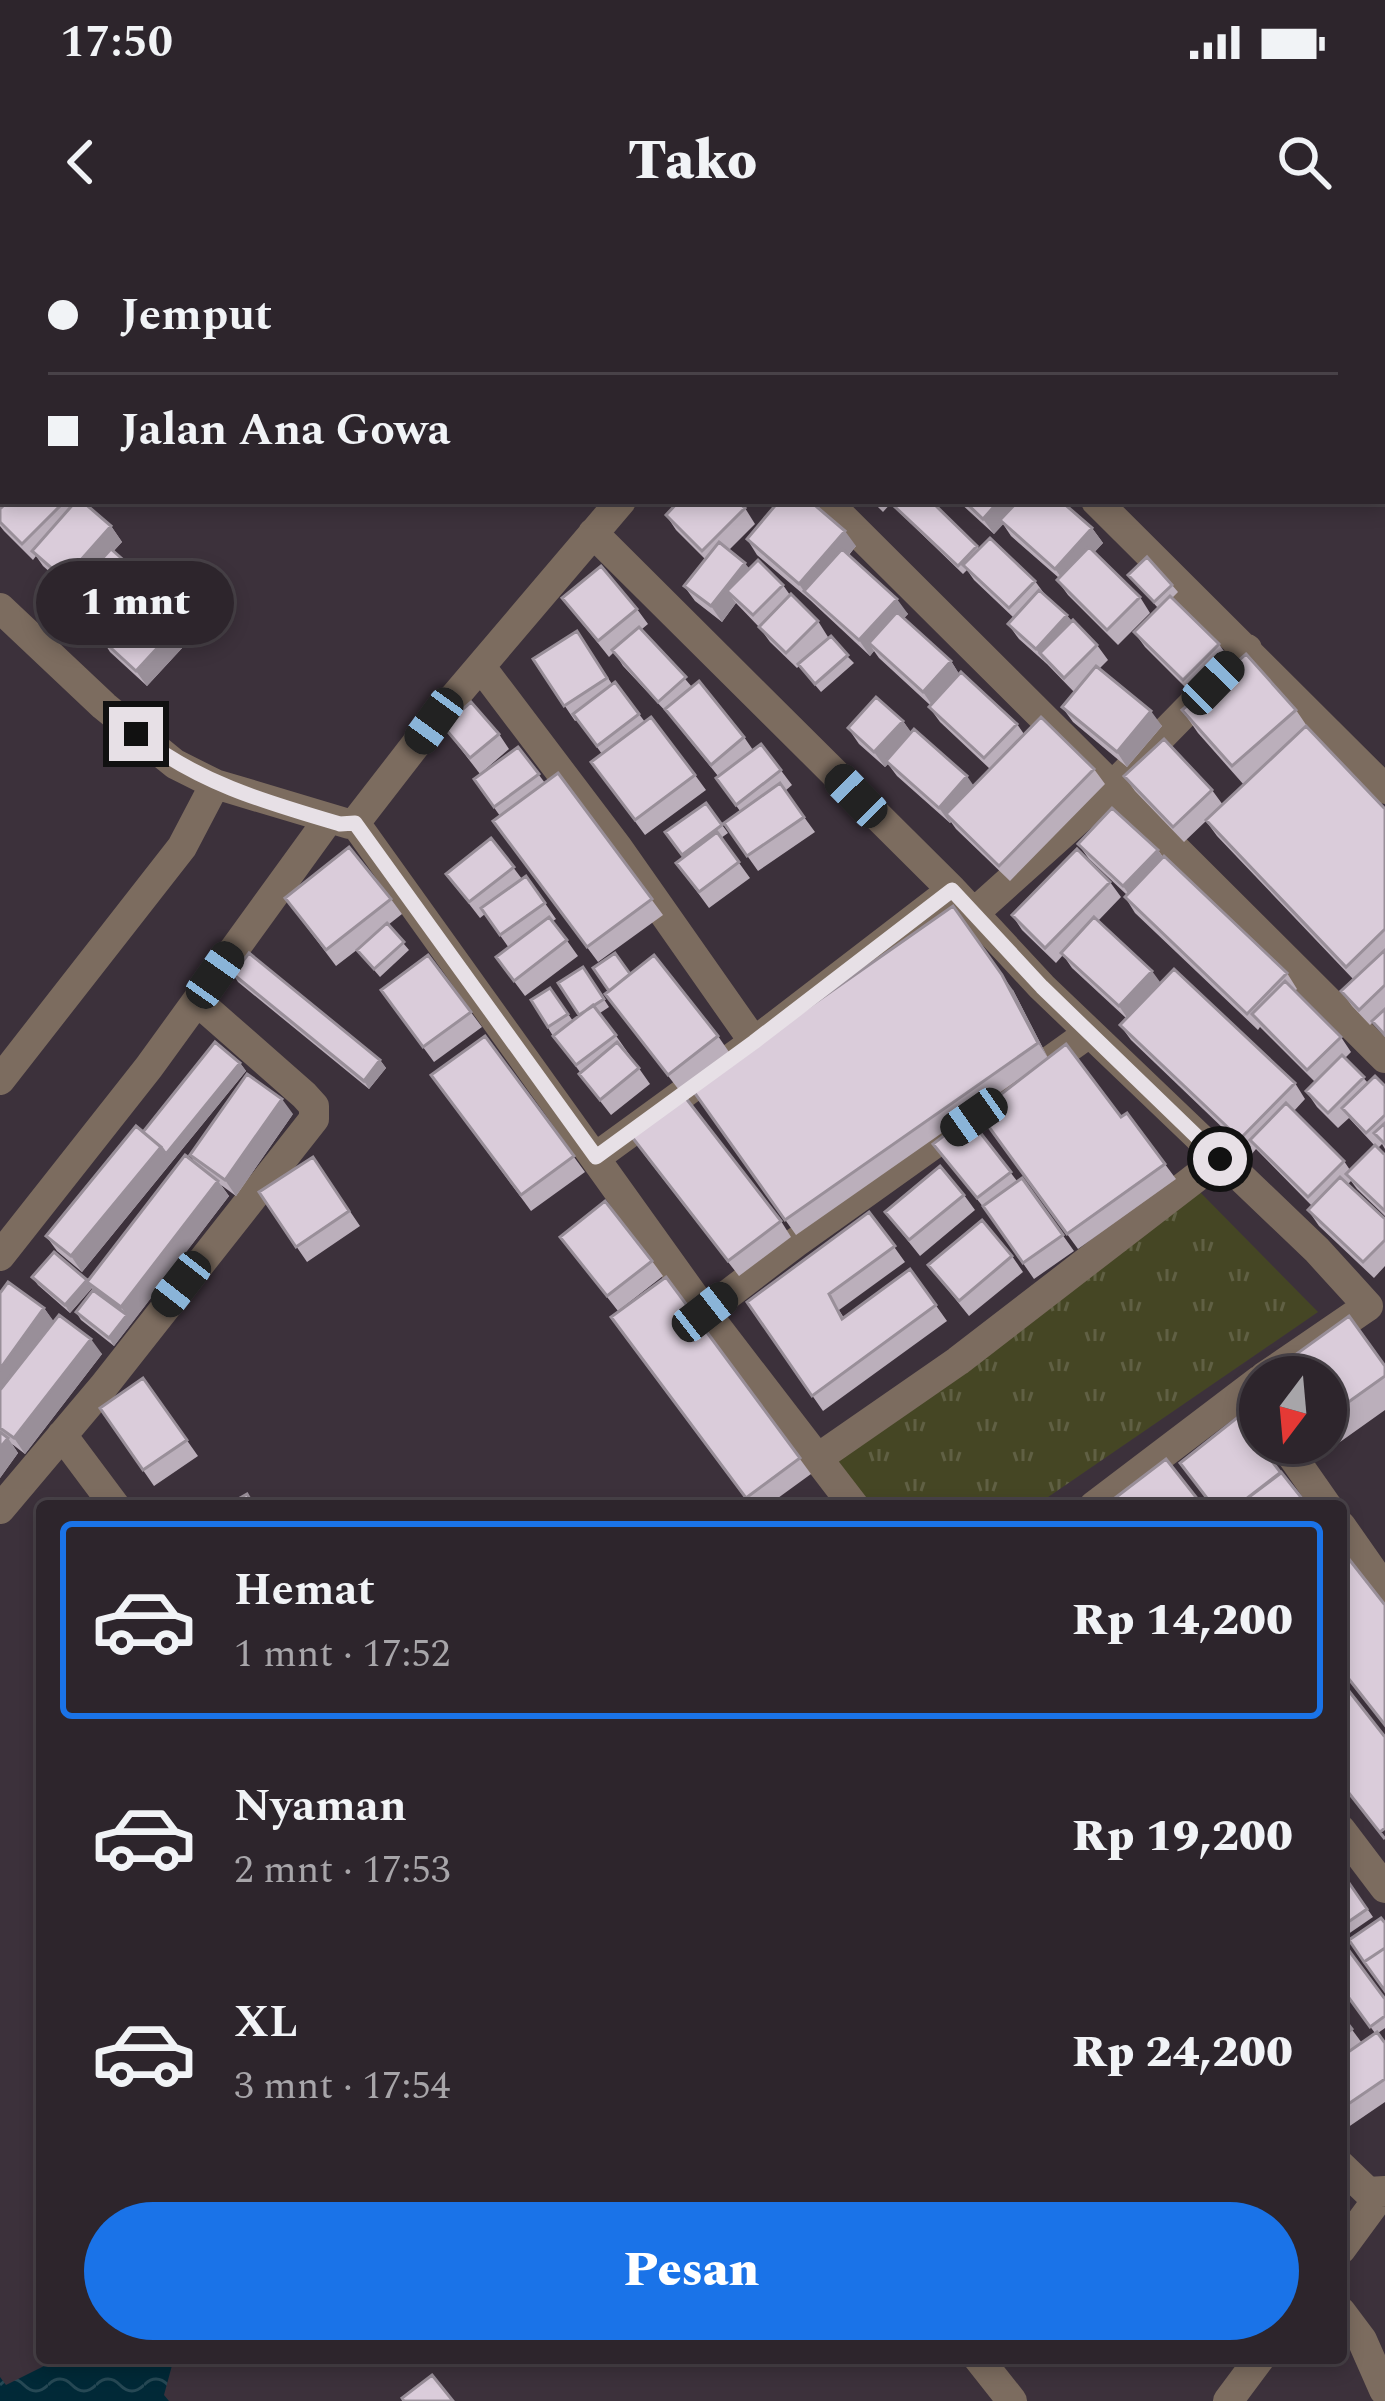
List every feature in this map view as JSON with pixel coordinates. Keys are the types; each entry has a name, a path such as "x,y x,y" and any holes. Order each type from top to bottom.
{"street":[{"path":"0,1256 342,822 481,668 618,504"},
{"path":"829,504 1385,1058"},
{"path":"1099,504 1385,789"},
{"path":"593,533 952,890 1089,1034 1380,1306 1306,1356"},
{"path":"0,608 175,764 215,784 342,822 850,1500"},
{"path":"973,914 1112,786 1246,649"},
{"path":"481,668 619,848 754,1042"},
{"path":"0,1080 182,847 215,784"},
{"path":"596,1157 952,890"},
{"path":"0,1509 314,1119 314,1106 304,1095 197,1001"},
{"path":"705,1312 1089,1034"},
{"path":"818,1458 958,1360 1220,1159"},
{"path":"1103,1500 1239,1402"},
{"path":"62,1436 110,1500"},
{"path":"1298,1464 1323,1500"},
{"path":"1347,1535 1385,1589"},
{"path":"1347,1838 1385,1888"},
{"path":"1347,2172 1368,2192 1384,2192"},
{"path":"1347,2241 1384,2192"},
{"path":"1347,2320 1362,2340 1384,2391 1367,2401"},
{"path":"983,2364 1012,2401"}],"green space":[{"path":"1192,1184 1318,1312 1254,1356 1239,1356 1239,1366 1044,1500 855,1500 822,1454"}],"water":[{"path":"48,2364 172,2364 164,2395 169,2401 0,2401 0,2377 6,2385"}],"building":[{"path":"5,504 62,504 22,544 0,522"},
{"path":"73,504 85,504 111,526 64,579 32,551"},
{"path":"676,504 740,504 745,508 702,551 666,515"},
{"path":"776,504 814,504 845,531 799,584 747,539"},
{"path":"934,504 977,546 958,566 894,506"},
{"path":"967,504 996,504 983,519"},
{"path":"1015,504 1064,504 1092,528 1055,569 1000,520"},
{"path":"990,538 1035,581 1009,608 963,565"},
{"path":"719,542 745,563 711,606 684,586"},
{"path":"1089,547 1140,597 1107,630 1057,580"},
{"path":"111,549 137,572 91,622 65,599"},
{"path":"842,549 897,599 859,640 804,591"},
{"path":"1147,557 1172,585 1154,602 1128,575"},
{"path":"758,560 783,585 753,615 727,591"},
{"path":"601,566 637,609 598,641 562,598"},
{"path":"159,571 197,605 136,671 99,637"},
{"path":"1039,590 1067,615 1036,649 1008,624"},
{"path":"791,594 818,621 786,653 759,627"},
{"path":"1170,596 1219,644 1183,680 1134,632"},
{"path":"897,612 951,661 923,692 869,643"},
{"path":"1073,620 1097,645 1064,678 1040,653"},
{"path":"639,627 686,677 658,702 612,650"},
{"path":"577,631 607,678 564,706 533,659"},
{"path":"831,636 848,655 815,684 798,664"},
{"path":"1246,654 1296,710 1232,766 1182,710"},
{"path":"1096,666 1151,711 1117,752 1062,707"},
{"path":"961,672 1017,724 984,758 929,707"},
{"path":"699,681 744,737 711,765 665,709"},
{"path":"615,682 639,714 597,746 573,714"},
{"path":"876,697 903,721 874,752 848,728"},
{"path":"471,702 499,734 470,758 443,726"},
{"path":"651,717 695,775 635,820 591,762"},
{"path":"1041,717 1094,769 999,866 946,814"},
{"path":"1306,726 1385,809 1385,929 1346,967 1206,820"},
{"path":"914,729 967,776 939,808 886,761"},
{"path":"1164,739 1212,790 1173,827 1124,776"},
{"path":"761,744 781,770 736,805 716,778"},
{"path":"518,747 539,774 494,807 474,779"},
{"path":"558,773 652,899 587,947 493,821"},
{"path":"780,783 804,817 747,856 724,823"},
{"path":"706,803 722,825 682,855 665,832"},
{"path":"1112,808 1158,850 1123,886 1078,844"},
{"path":"717,832 739,862 699,892 676,863"},
{"path":"491,838 514,867 469,902 446,874"},
{"path":"349,847 391,899 326,950 285,898"},
{"path":"1077,849 1110,882 1045,948 1012,915"},
{"path":"1164,856 1287,973 1247,1014 1125,897"},
{"path":"526,876 545,903 500,935 481,908"},
{"path":"953,906 1002,975 1038,1043 785,1220 692,1089"},
{"path":"549,917 567,940 514,981 496,957"},
{"path":"1094,917 1152,971 1119,1006 1061,953"},
{"path":"387,923 404,942 374,969 357,950"},
{"path":"1385,950 1385,985 1359,1010 1341,991"},
{"path":"249,953 380,1060 364,1081 233,974"},
{"path":"615,953 630,974 609,991 593,968"},
{"path":"428,955 471,1012 423,1047 381,990"},
{"path":"654,955 718,1036 668,1075 605,994"},
{"path":"583,967 604,999 579,1015 558,983"},
{"path":"1174,969 1295,1083 1240,1139 1120,1025"},
{"path":"1285,981 1341,1037 1307,1070 1252,1014"},
{"path":"550,988 568,1014 548,1027 531,1000"},
{"path":"593,1005 616,1035 576,1065 553,1036"},
{"path":"1385,1009 1385,1035 1372,1021"},
{"path":"485,1036 574,1156 521,1195 431,1075"},
{"path":"215,1042 240,1063 166,1154 143,1132"},
{"path":"617,1042 639,1068 600,1100 579,1074"},
{"path":"1066,1044 1121,1117 1127,1113 1165,1164 1067,1234 978,1112"},
{"path":"1342,1055 1364,1077 1328,1113 1306,1091"},
{"path":"247,1074 282,1099 225,1180 190,1155"},
{"path":"1375,1076 1385,1086 1385,1115 1366,1133 1342,1108"},
{"path":"685,1097 781,1221 728,1261 632,1137"},
{"path":"1286,1103 1344,1161 1308,1197 1250,1140"},
{"path":"968,1117 1011,1172 977,1198 933,1144"},
{"path":"1385,1123 1385,1144 1374,1133"},
{"path":"136,1126 161,1147 71,1256 46,1236"},
{"path":"1375,1145 1385,1155 1385,1211 1346,1174"},
{"path":"185,1155 218,1181 121,1307 87,1282"},
{"path":"313,1157 349,1211 296,1247 259,1192"},
{"path":"940,1166 964,1195 909,1240 885,1212"},
{"path":"1340,1177 1385,1219 1385,1240 1363,1262 1308,1210"},
{"path":"1022,1178 1063,1235 1023,1263 983,1206"},
{"path":"605,1201 652,1261 607,1296 560,1237"},
{"path":"869,1212 895,1246 829,1294 842,1319 910,1269 936,1305 812,1396 747,1302"},
{"path":"982,1220 1012,1256 959,1301 928,1265"},
{"path":"54,1252 87,1280 65,1305 32,1277"},
{"path":"666,1277 800,1458 746,1498 611,1317"},
{"path":"8,1282 44,1308 0,1369 0,1293"},
{"path":"93,1290 127,1315 109,1338 76,1312"},
{"path":"59,1315 91,1339 14,1438 0,1428 0,1390"},
{"path":"1349,1316 1385,1366 1385,1376 1347,1403 1347,1356 1294,1356"},
{"path":"143,1378 187,1440 143,1470 100,1408"},
{"path":"1238,1417 1239,1464 1274,1464 1281,1473 1245,1500 1208,1500 1180,1463"},
{"path":"1166,1459 1198,1500 1117,1500"},
{"path":"1281,1472 1303,1500 1245,1500"},
{"path":"1347,1557 1385,1605 1385,1725 1347,1677"},
{"path":"1347,1689 1385,1737 1385,1828 1380,1832 1385,1839 1347,1791"},
{"path":"1347,1884 1367,1909 1347,1923"},
{"path":"1381,1918 1385,1948 1364,1962 1349,1940"},
{"path":"1347,1948 1385,1999 1385,2016 1370,2027 1347,1995"},
{"path":"1385,1948 1385,1991 1364,1962"},
{"path":"1377,2032 1385,2043 1385,2079 1347,2105 1347,2053"},
{"path":"432,2375 453,2401 404,2401 402,2398"}],"route":[{"path":"136,734 175,764 215,784 340,824 355,823 596,1157 952,890 1042,987 1220,1159"}]}
